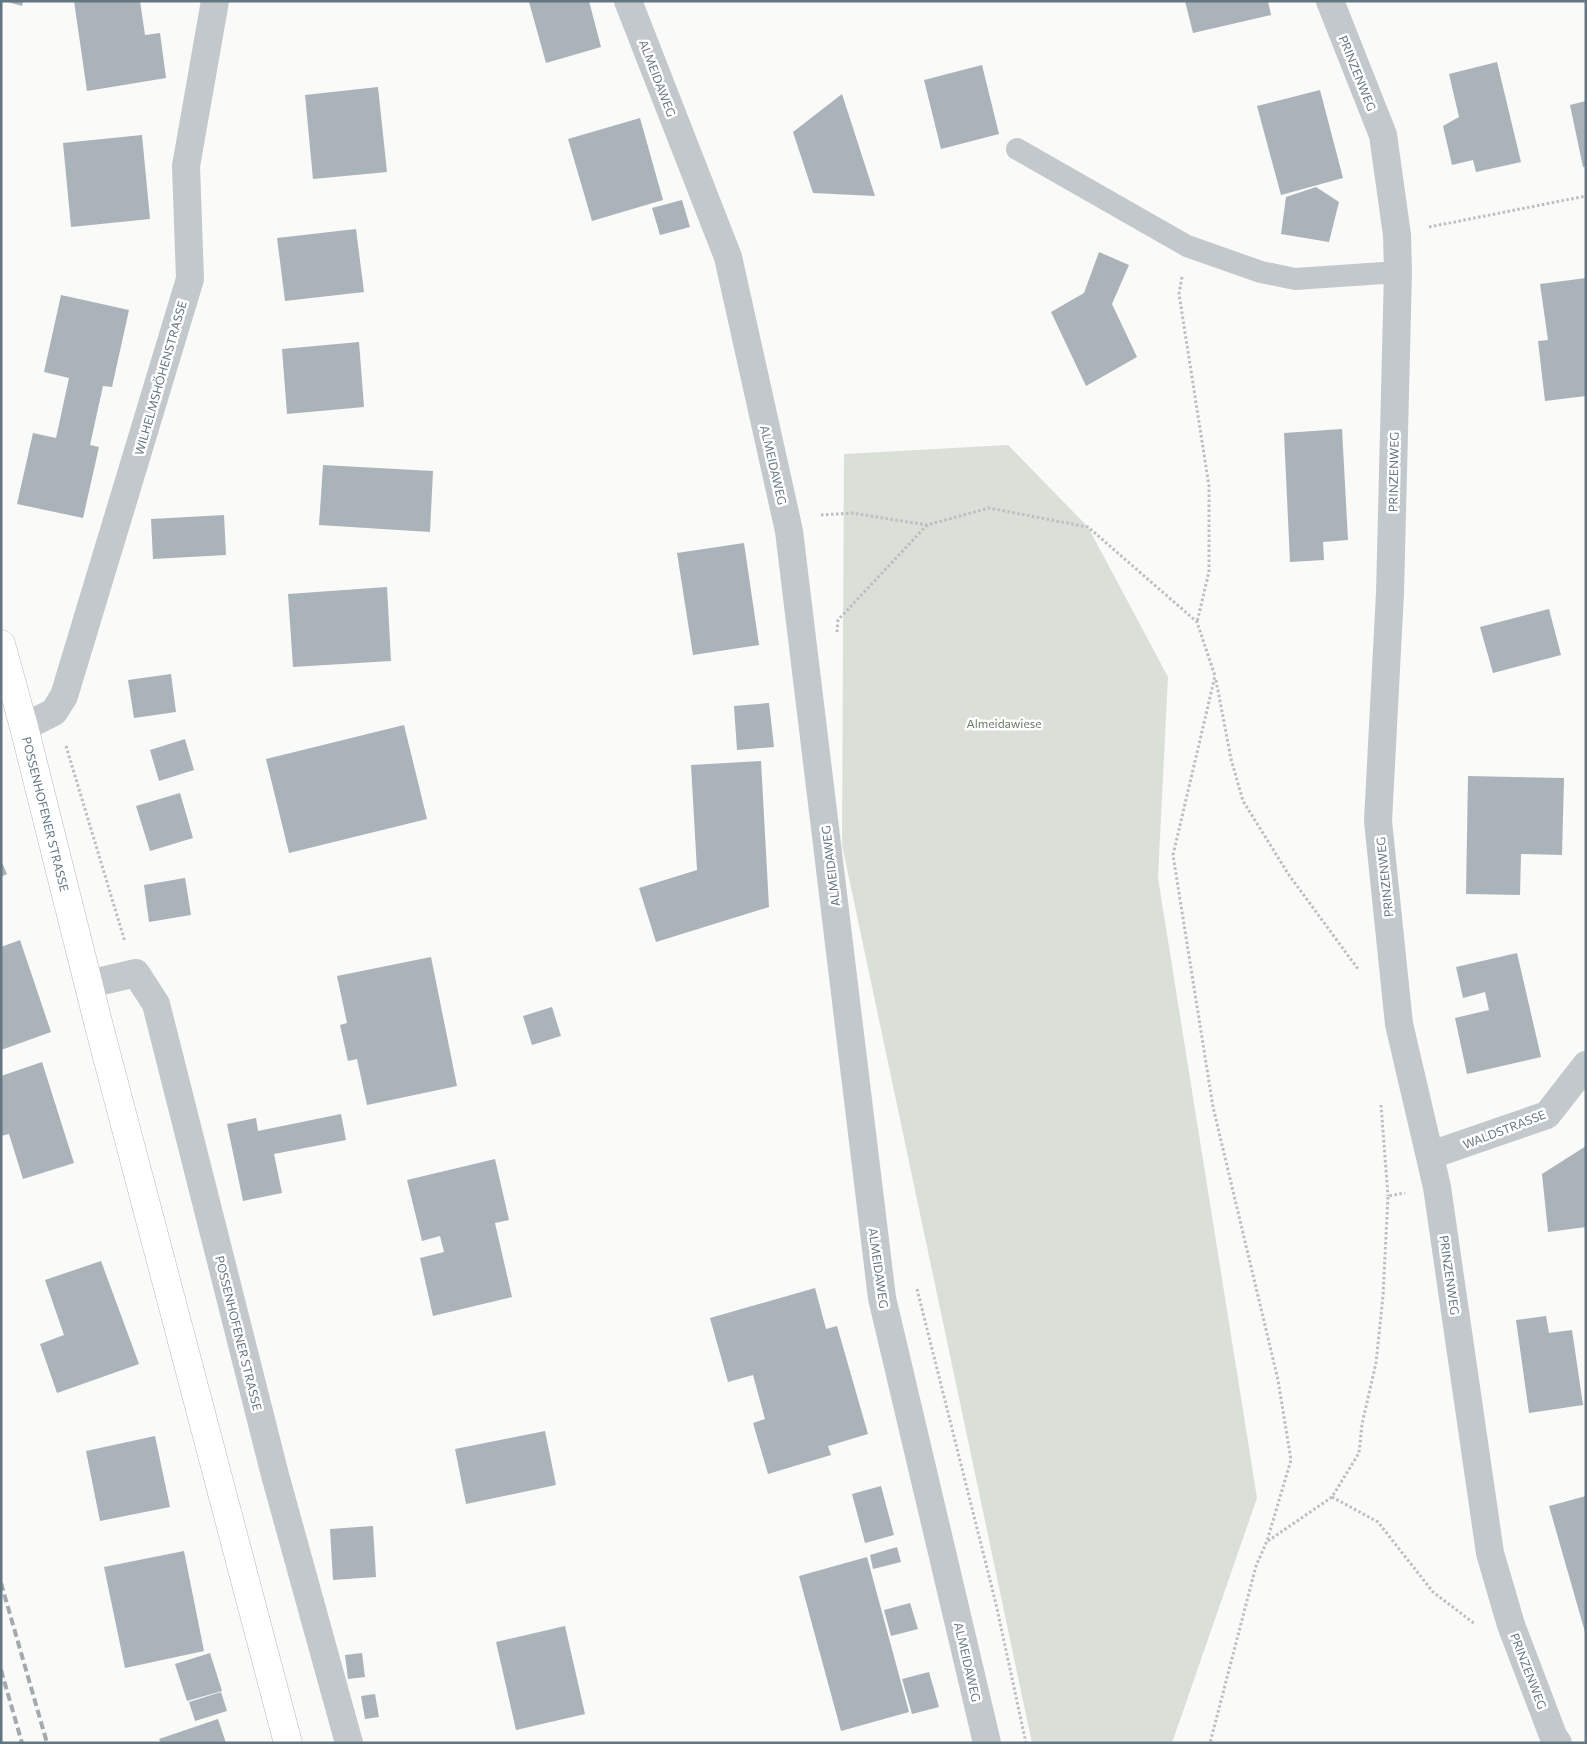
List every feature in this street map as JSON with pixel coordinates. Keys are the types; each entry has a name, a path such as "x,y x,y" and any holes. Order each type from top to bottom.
{"main road":[{"name":"POSSENHOFENER STRASSE","path":"1,644 288,1743"}],"street":[{"name":"WILHELMSHÖHENSTRASSE","path":"54,712 64,696 190,279 186,166 215,1"},
{"name":"ALMEIDAWEG","path":"628,1 728,257 789,531 882,1298 987,1743"},
{"name":"PRINZENWEG","path":"1330,1 1383,135 1397,235 1398,272 1390,593 1378,821 1399,1024 1431,1155 1439,1197 1490,1553 1511,1625 1554,1738 1558,1743"},
{"path":"24,727 54,712"},
{"path":"89,984 136,973"},
{"name":"POSSENHOFENER STRASSE","path":"136,973 156,1004 275,1475 349,1743"},
{"name":"WALDSTRASSE","path":"1431,1155 1547,1115 1586,1064"}],"lane":[{"path":"1017,149 1187,246 1261,272 1295,279 1398,272"}],"path":[{"path":"1397,235 1448,222 1586,196"},
{"path":"1187,246 1179,294 1209,486 1208,572 1196,622"},
{"path":"789,531 809,516 852,513 927,524 989,508 1088,527 1196,622 1215,676 1231,759 1243,801 1289,875 1358,969"},
{"path":"837,639 838,620 927,524"},
{"path":"1210,1743 1256,1566 1267,1541 1292,1460 1278,1380 1213,1107 1173,855 1215,676"},
{"path":"54,712 69,755 114,910 136,973"},
{"path":"1267,1541 1332,1497 1359,1453 1362,1424 1377,1353 1383,1296 1388,1196 1408,1192"},
{"path":"916,1286 996,1604 1026,1743"},
{"path":"1332,1497 1378,1522 1434,1592 1478,1626"}],"green space":[{"name":"Almeidawiese","path":"1008,445 1088,527 1168,677 1158,878 1257,1498 1172,1743 1032,1743 842,845 844,454"}],"building":[{"path":"4,1 23,1 22,6"},
{"path":"74,1 140,1 145,35 160,33 166,78 87,91"},
{"path":"589,1 601,47 546,63 529,2"},
{"path":"1185,1 1268,1 1271,15 1193,33"},
{"path":"1497,62 1521,162 1476,172 1473,160 1452,165 1443,126 1459,117 1449,74"},
{"path":"982,65 999,134 941,149 924,80"},
{"path":"378,87 387,172 313,179 305,95"},
{"path":"1320,90 1343,178 1281,195 1257,106"},
{"path":"842,94 875,196 813,193 793,132"},
{"path":"1586,101 1586,166 1583,167 1570,105"},
{"path":"640,118 663,200 592,221 568,139"},
{"path":"142,135 150,219 71,227 63,143"},
{"path":"1316,187 1339,202 1329,242 1281,234 1286,197"},
{"path":"682,200 690,227 660,235 652,208"},
{"path":"356,229 364,292 285,301 277,238"},
{"path":"1099,252 1129,265 1112,304 1137,357 1086,386 1051,312 1084,293"},
{"path":"1586,278 1586,396 1545,401 1538,341 1548,340 1540,284"},
{"path":"61,295 129,310 112,387 103,386 90,445 99,447 83,518 17,504 33,433 56,438 69,378 44,372"},
{"path":"359,342 364,407 287,414 282,349"},
{"path":"1342,429 1348,540 1323,542 1324,560 1290,562 1284,433"},
{"path":"323,465 433,471 430,532 319,525"},
{"path":"224,515 226,555 153,559 151,519"},
{"path":"744,543 759,645 693,655 677,553"},
{"path":"387,587 391,661 293,667 288,594"},
{"path":"1549,609 1561,655 1493,673 1480,627"},
{"path":"171,674 176,712 134,718 128,680"},
{"path":"769,703 774,747 737,750 734,706"},
{"path":"404,725 427,819 289,853 266,759"},
{"path":"185,739 194,770 159,781 150,750"},
{"path":"761,761 769,907 656,942 639,888 697,870 691,765"},
{"path":"1468,776 1564,778 1562,855 1521,854 1520,895 1466,894"},
{"path":"180,793 193,838 150,851 136,806"},
{"path":"1,860 7,874 1,877"},
{"path":"185,878 191,915 149,922 144,885"},
{"path":"20,940 51,1032 1,1050 1,947"},
{"path":"1517,953 1541,1057 1467,1074 1455,1018 1489,1010 1485,992 1463,998 1456,967"},
{"path":"431,957 457,1086 367,1105 357,1059 348,1061 340,1025 347,1023 337,976"},
{"path":"552,1007 561,1036 532,1045 523,1016"},
{"path":"42,1062 74,1163 23,1179 9,1134 1,1136 1,1076"},
{"path":"341,1114 346,1140 274,1154 282,1193 243,1201 227,1124 256,1118 258,1131"},
{"path":"1586,1146 1586,1227 1548,1232 1542,1174"},
{"path":"495,1159 509,1220 495,1223 512,1297 433,1316 420,1258 444,1252 440,1236 422,1241 407,1180"},
{"path":"101,1261 139,1364 57,1393 40,1344 64,1335 45,1280"},
{"path":"815,1288 826,1329 837,1326 868,1434 828,1446 831,1455 768,1474 753,1423 765,1419 753,1375 728,1382 710,1318"},
{"path":"1546,1316 1549,1333 1572,1330 1583,1405 1529,1413 1516,1320"},
{"path":"545,1431 556,1485 466,1504 455,1449"},
{"path":"155,1436 170,1507 100,1521 86,1451"},
{"path":"881,1486 894,1535 865,1543 852,1494"},
{"path":"1586,1496 1586,1632 1585,1632 1549,1506"},
{"path":"373,1526 376,1577 333,1580 330,1529"},
{"path":"897,1547 901,1562 873,1569 870,1555"},
{"path":"184,1551 204,1651 125,1668 104,1567"},
{"path":"867,1557 909,1712 841,1731 799,1576"},
{"path":"910,1603 918,1629 891,1636 884,1610"},
{"path":"565,1626 585,1714 516,1730 496,1642"},
{"path":"210,1653 222,1691 187,1701 175,1664"},
{"path":"362,1653 365,1677 348,1679 345,1655"},
{"path":"929,1672 939,1707 912,1714 902,1679"},
{"path":"221,1692 227,1711 195,1721 189,1702"},
{"path":"375,1694 379,1717 365,1719 361,1696"},
{"path":"218,1719 226,1743 161,1743 159,1739"}],"railway":[{"path":"1,1583 47,1743"},
{"path":"1,1670 22,1743"}]}
